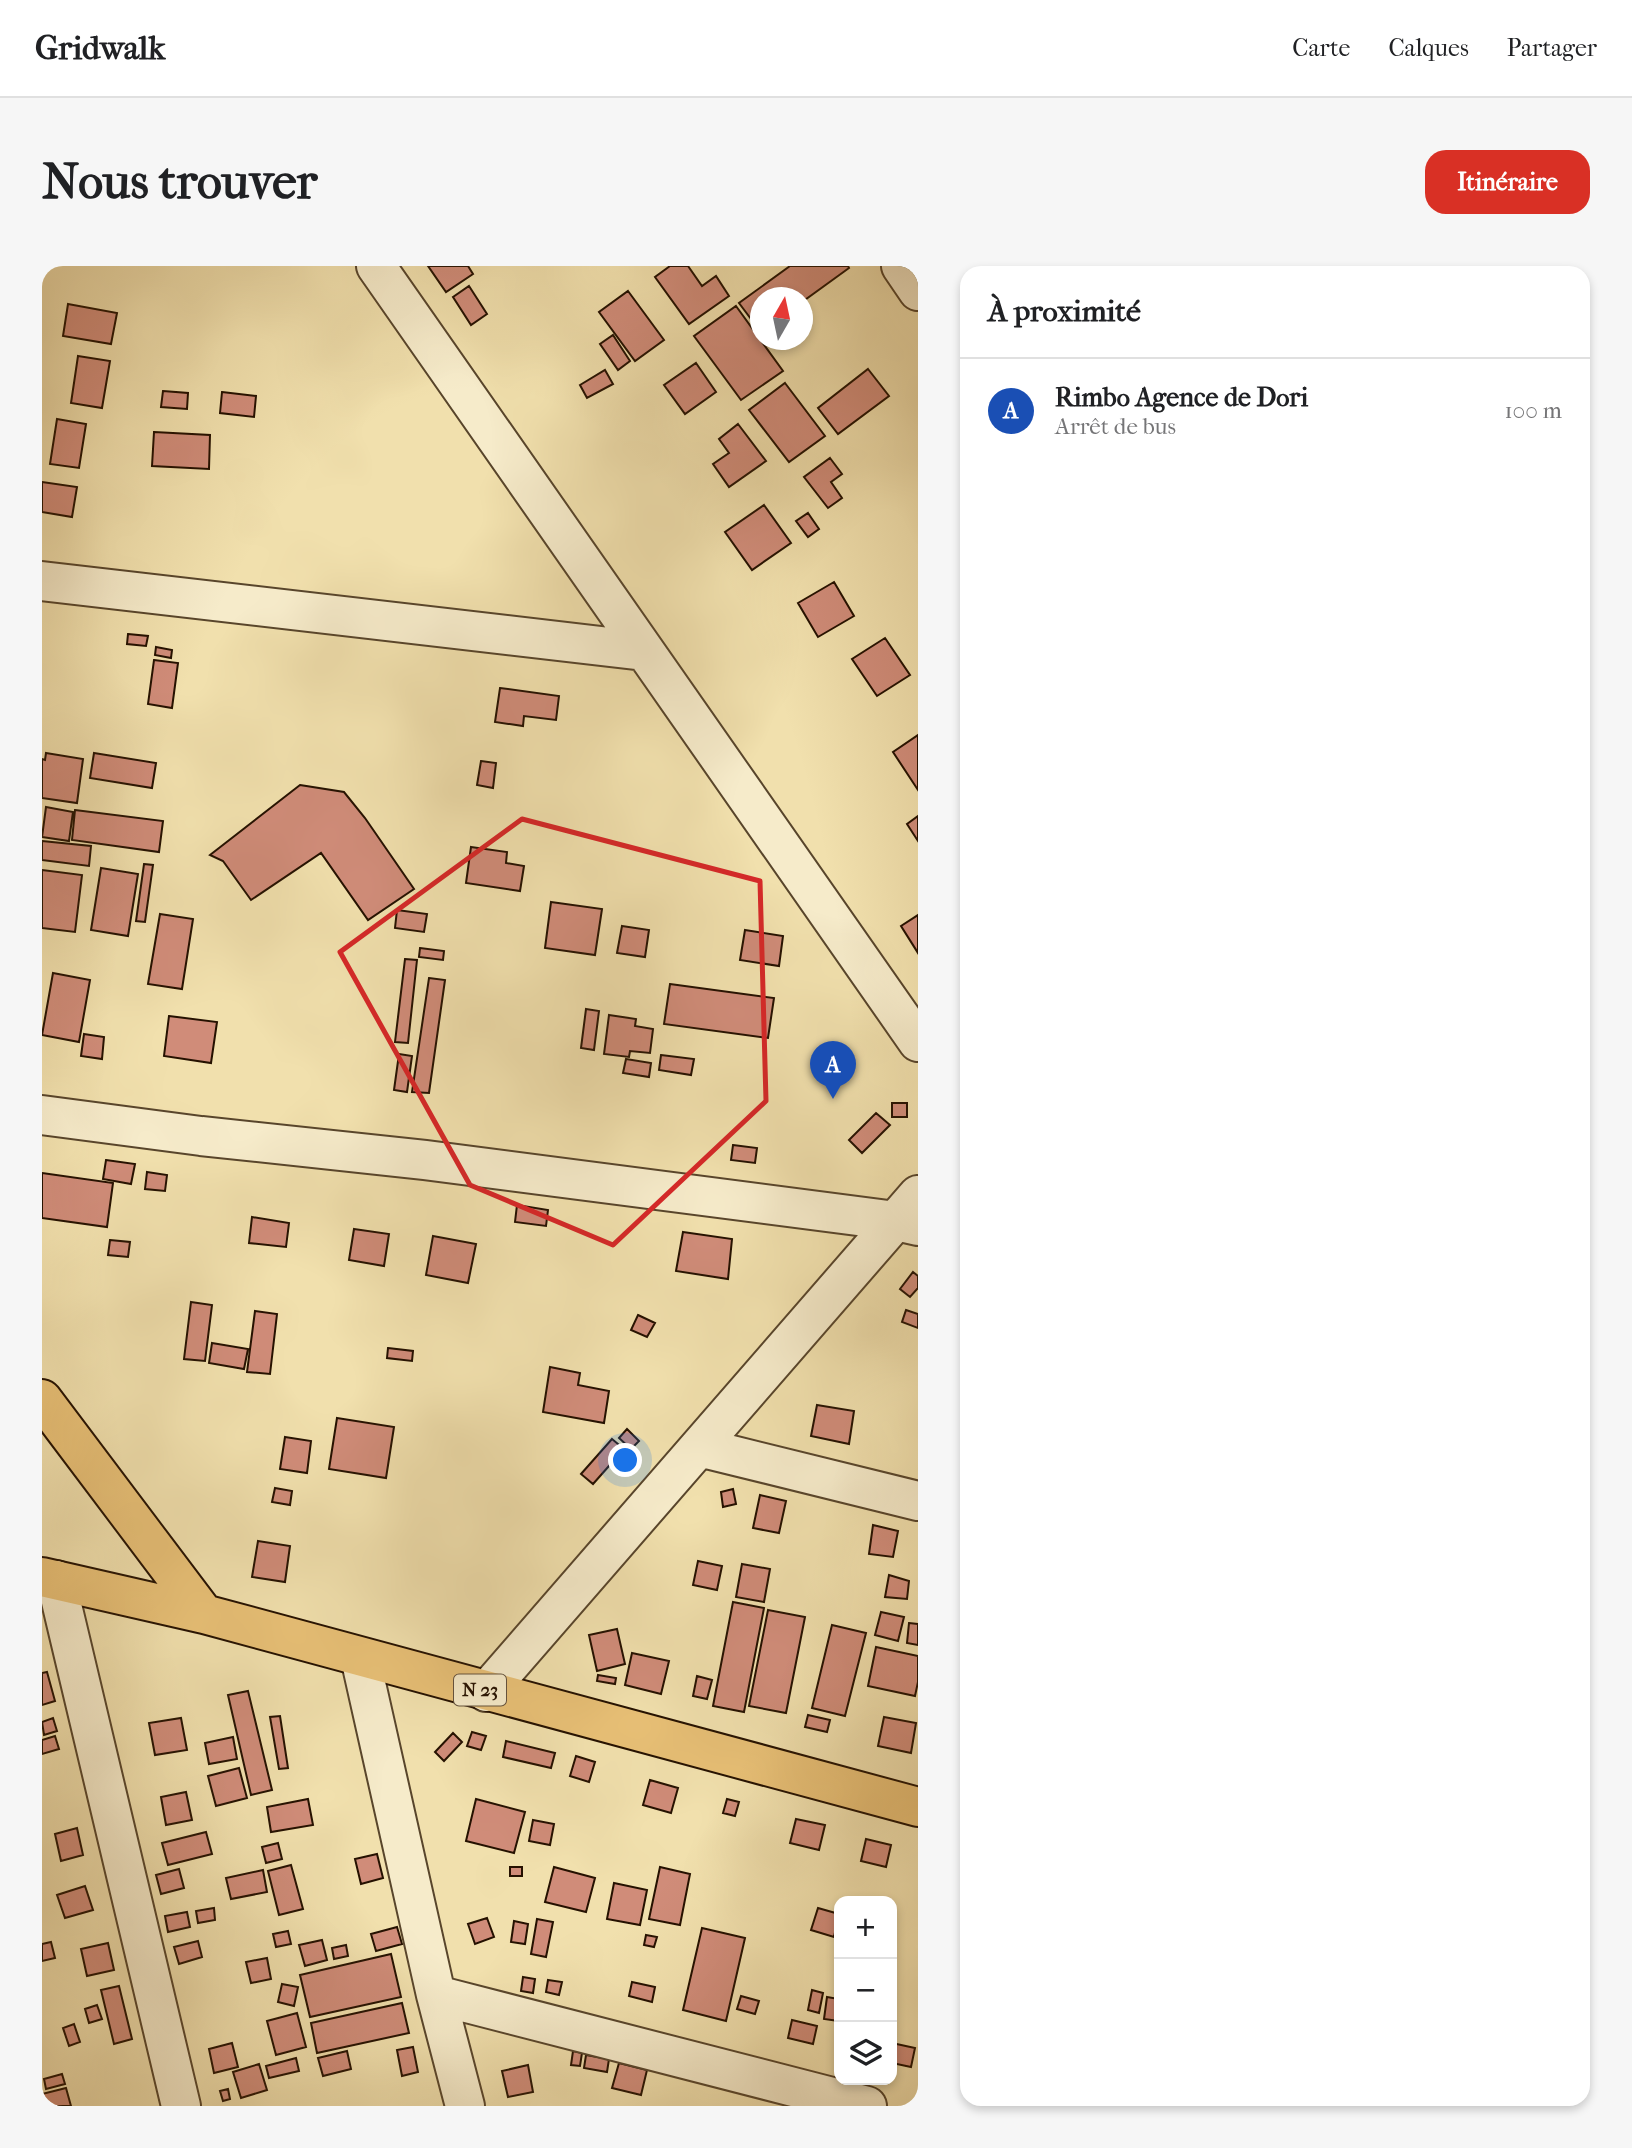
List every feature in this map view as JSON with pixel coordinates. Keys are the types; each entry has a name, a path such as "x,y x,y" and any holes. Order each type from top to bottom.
{"main road":[{"path":"42,1399 204,1614"},
{"name":"N 23","path":"49,1578 204,1614 918,1807"}],"street":[{"path":"376,266 918,1042"},
{"path":"901,266 918,291"},
{"path":"42,582 644,651"},
{"path":"42,1115 201,1136 911,1214"},
{"path":"486,1692 699,1447 911,1214"},
{"path":"699,1447 918,1501"},
{"path":"49,1578 181,2106"},
{"path":"360,1657 436,1995 465,2106"},
{"path":"436,1995 867,2106"}],"highlighted area":[{"path":"522,819 760,881 766,1101 613,1245 470,1185 340,952"}],"building":[{"path":"428,266 468,266 473,274 446,292"},
{"path":"670,266 688,266 702,286 716,276 729,296 689,324 655,277"},
{"path":"790,266 849,268 813,294 813,287 761,287"},
{"path":"469,286 487,314 471,325 453,297"},
{"path":"628,291 664,340 635,361 599,312"},
{"path":"750,295 750,318 739,303"},
{"path":"68,304 117,313 111,344 63,336"},
{"path":"736,306 750,325 750,350 768,350 783,371 741,400 694,336"},
{"path":"613,335 630,361 618,370 600,344"},
{"path":"78,356 110,361 102,408 71,403"},
{"path":"696,363 716,392 685,414 664,385"},
{"path":"868,369 889,396 838,434 818,408"},
{"path":"605,370 613,384 587,398 580,385"},
{"path":"785,383 825,436 789,462 749,410"},
{"path":"163,391 188,393 187,409 161,407"},
{"path":"222,392 256,396 254,417 220,413"},
{"path":"57,419 86,424 79,468 50,464"},
{"path":"738,424 766,461 729,487 713,464 729,453 719,439"},
{"path":"154,432 210,435 209,469 152,466"},
{"path":"830,458 842,474 831,482 842,498 828,508 804,477"},
{"path":"42,482 77,487 72,517 42,512"},
{"path":"764,505 791,543 752,570 725,532"},
{"path":"808,513 819,529 808,537 796,521"},
{"path":"834,582 854,616 818,637 798,603"},
{"path":"128,634 148,636 146,646 127,644"},
{"path":"885,638 910,675 877,696 852,659"},
{"path":"156,647 172,650 171,658 155,655"},
{"path":"154,660 178,663 172,708 148,704"},
{"path":"500,688 559,696 556,720 524,716 523,726 495,722"},
{"path":"918,735 918,790 893,752"},
{"path":"46,753 83,759 77,803 42,798 42,759 45,760"},
{"path":"94,753 156,763 152,788 90,778"},
{"path":"481,761 496,763 493,788 477,785"},
{"path":"300,785 344,792 414,889 368,920 321,853 251,900 223,861 210,855"},
{"path":"46,807 73,812 69,841 42,837"},
{"path":"75,810 163,821 159,852 72,840"},
{"path":"918,816 918,841 907,824"},
{"path":"42,841 91,846 89,866 42,860"},
{"path":"471,847 507,852 506,863 524,866 520,891 466,883"},
{"path":"144,864 153,865 145,922 136,921"},
{"path":"101,868 138,874 128,936 91,930"},
{"path":"42,870 82,875 75,932 42,928"},
{"path":"551,902 602,909 595,955 545,948"},
{"path":"397,910 427,914 424,932 395,928"},
{"path":"160,914 193,919 182,989 148,984"},
{"path":"918,915 918,953 901,926"},
{"path":"622,926 649,930 645,957 617,953"},
{"path":"745,930 783,936 779,966 740,960"},
{"path":"420,948 444,951 443,960 419,957"},
{"path":"405,959 417,960 408,1043 395,1042"},
{"path":"53,973 90,980 79,1042 42,1035"},
{"path":"429,978 445,980 429,1093 412,1092"},
{"path":"670,984 774,998 768,1038 664,1024"},
{"path":"586,1009 599,1011 594,1050 581,1048"},
{"path":"609,1015 636,1019 635,1026 653,1029 650,1053 630,1051 629,1057 604,1054"},
{"path":"169,1016 217,1022 211,1063 164,1056"},
{"path":"84,1034 104,1037 102,1059 81,1056"},
{"path":"399,1054 412,1056 407,1092 394,1090"},
{"path":"661,1055 694,1059 691,1075 659,1070"},
{"path":"626,1059 651,1063 649,1077 623,1073"},
{"path":"892,1103 907,1103 907,1117 892,1117"},
{"path":"876,1113 890,1125 862,1153 849,1140"},
{"path":"733,1145 757,1148 755,1163 731,1160"},
{"path":"106,1160 135,1164 131,1184 103,1179"},
{"path":"147,1172 167,1175 165,1191 145,1189"},
{"path":"42,1173 113,1183 107,1227 42,1218"},
{"path":"517,1205 548,1210 546,1226 515,1222"},
{"path":"252,1217 289,1223 286,1247 249,1243"},
{"path":"354,1229 389,1234 384,1266 349,1260"},
{"path":"683,1232 732,1239 728,1279 676,1271"},
{"path":"433,1236 476,1244 468,1283 426,1275"},
{"path":"110,1240 130,1242 128,1257 108,1255"},
{"path":"913,1272 918,1276 918,1288 910,1297 900,1289"},
{"path":"191,1302 212,1305 205,1361 184,1359"},
{"path":"906,1310 918,1314 918,1328 902,1322"},
{"path":"255,1311 277,1314 270,1374 247,1372"},
{"path":"638,1315 655,1323 647,1337 631,1330"},
{"path":"212,1343 248,1349 244,1369 209,1363"},
{"path":"388,1348 413,1351 412,1361 387,1358"},
{"path":"550,1367 580,1373 578,1385 609,1391 604,1423 543,1412"},
{"path":"817,1405 854,1411 849,1444 811,1436"},
{"path":"337,1418 394,1427 386,1478 329,1469"},
{"path":"627,1429 639,1441 631,1449 619,1438"},
{"path":"285,1437 311,1441 307,1473 280,1469"},
{"path":"612,1439 624,1449 593,1484 581,1474"},
{"path":"275,1488 292,1491 290,1505 272,1502"},
{"path":"733,1489 736,1504 723,1507 721,1492"},
{"path":"760,1495 786,1501 779,1533 753,1528"},
{"path":"873,1525 898,1531 893,1557 869,1554"},
{"path":"258,1541 290,1546 285,1582 252,1577"},
{"path":"698,1561 722,1566 717,1590 693,1585"},
{"path":"742,1564 770,1569 764,1602 736,1597"},
{"path":"889,1575 909,1581 907,1599 885,1597"},
{"path":"733,1602 764,1608 744,1712 713,1706"},
{"path":"768,1610 805,1617 786,1713 749,1706"},
{"path":"881,1612 904,1617 898,1641 875,1635"},
{"path":"909,1623 918,1624 918,1645 907,1643"},
{"path":"832,1625 866,1633 845,1716 812,1708"},
{"path":"617,1629 625,1664 597,1671 589,1635"},
{"path":"876,1647 918,1656 915,1696 868,1686"},
{"path":"632,1653 669,1661 661,1694 625,1685"},
{"path":"47,1672 55,1701 42,1705 42,1673"},
{"path":"598,1675 616,1678 615,1684 597,1681"},
{"path":"697,1676 712,1680 707,1699 693,1696"},
{"path":"248,1691 272,1790 251,1795 228,1695"},
{"path":"808,1715 830,1720 827,1732 805,1727"},
{"path":"280,1716 288,1768 279,1769 270,1717"},
{"path":"884,1717 916,1723 911,1753 878,1746"},
{"path":"53,1718 57,1731 44,1735 42,1722"},
{"path":"181,1718 187,1750 155,1755 149,1723"},
{"path":"472,1732 486,1736 481,1750 467,1746"},
{"path":"453,1733 462,1742 444,1761 435,1752"},
{"path":"55,1736 59,1749 42,1754 42,1740"},
{"path":"233,1737 237,1759 209,1764 205,1743"},
{"path":"506,1741 555,1753 551,1768 503,1757"},
{"path":"576,1756 595,1762 589,1782 570,1776"},
{"path":"239,1768 247,1798 216,1806 208,1776"},
{"path":"650,1780 678,1788 671,1813 643,1805"},
{"path":"186,1792 192,1820 166,1825 161,1797"},
{"path":"308,1799 313,1825 271,1832 267,1807"},
{"path":"476,1799 525,1812 514,1853 466,1841"},
{"path":"727,1799 739,1802 735,1816 723,1813"},
{"path":"796,1819 825,1825 819,1850 790,1843"},
{"path":"533,1820 554,1824 550,1845 529,1841"},
{"path":"77,1828 83,1855 61,1861 55,1834"},
{"path":"206,1832 212,1854 168,1865 162,1843"},
{"path":"866,1839 891,1845 886,1867 861,1861"},
{"path":"278,1843 282,1859 266,1863 262,1847"},
{"path":"377,1854 383,1878 361,1884 355,1859"},
{"path":"291,1865 303,1909 279,1915 268,1871"},
{"path":"510,1867 522,1867 522,1876 510,1876"},
{"path":"554,1867 595,1878 586,1912 545,1902"},
{"path":"660,1867 690,1874 680,1925 649,1919"},
{"path":"179,1869 184,1888 161,1894 156,1875"},
{"path":"263,1870 267,1892 231,1899 226,1878"},
{"path":"614,1883 647,1890 640,1925 607,1919"},
{"path":"85,1886 93,1910 65,1918 57,1895"},
{"path":"214,1908 215,1920 198,1923 196,1911"},
{"path":"818,1908 834,1913 834,1937 811,1930"},
{"path":"187,1912 190,1927 168,1932 165,1916"},
{"path":"487,1918 494,1937 475,1944 468,1924"},
{"path":"537,1919 553,1922 546,1957 531,1954"},
{"path":"514,1921 528,1924 525,1944 511,1942"},
{"path":"397,1927 402,1944 376,1951 371,1934"},
{"path":"702,1928 745,1938 726,2021 683,2010"},
{"path":"288,1931 291,1944 276,1947 273,1934"},
{"path":"646,1935 657,1937 654,1947 644,1945"},
{"path":"322,1940 327,1960 305,1966 299,1945"},
{"path":"198,1941 202,1957 179,1964 174,1947"},
{"path":"51,1942 55,1958 42,1961 42,1944"},
{"path":"108,1943 114,1970 87,1976 81,1949"},
{"path":"346,1945 348,1956 334,1959 332,1948"},
{"path":"391,1954 401,1997 310,2017 300,1975"},
{"path":"267,1958 271,1979 251,1983 246,1962"},
{"path":"523,1977 535,1979 533,1993 521,1991"},
{"path":"548,1980 562,1982 559,1995 546,1992"},
{"path":"632,1982 655,1987 652,2002 629,1996"},
{"path":"282,1984 298,1987 294,2006 278,2002"},
{"path":"119,1986 132,2039 114,2044 101,1990"},
{"path":"812,1990 823,1993 819,2013 808,2010"},
{"path":"741,1996 759,2001 755,2014 737,2009"},
{"path":"827,1997 834,1998 834,2020 824,2019"},
{"path":"402,2003 409,2033 317,2053 311,2023"},
{"path":"97,2005 102,2019 89,2023 85,2009"},
{"path":"297,2013 306,2047 276,2055 267,2021"},
{"path":"792,2020 817,2026 813,2044 788,2038"},
{"path":"74,2024 80,2042 69,2046 63,2028"},
{"path":"232,2043 238,2067 214,2073 209,2049"},
{"path":"897,2044 915,2048 911,2067 897,2064"},
{"path":"413,2047 418,2072 402,2076 397,2050"},
{"path":"347,2051 351,2069 323,2076 318,2058"},
{"path":"573,2051 582,2053 580,2066 571,2065"},
{"path":"586,2055 609,2059 607,2072 584,2068"},
{"path":"296,2058 299,2071 269,2078 266,2066"},
{"path":"619,2063 647,2070 641,2095 612,2088"},
{"path":"259,2064 267,2090 241,2098 233,2072"},
{"path":"528,2065 533,2092 508,2097 502,2071"},
{"path":"62,2074 65,2084 46,2089 44,2079"},
{"path":"66,2088 71,2106 42,2106 42,2094"},
{"path":"228,2089 230,2099 223,2101 220,2091"}],"place":[{"name":"Rimbo Agence de Dori","path":"833,1099"}]}
